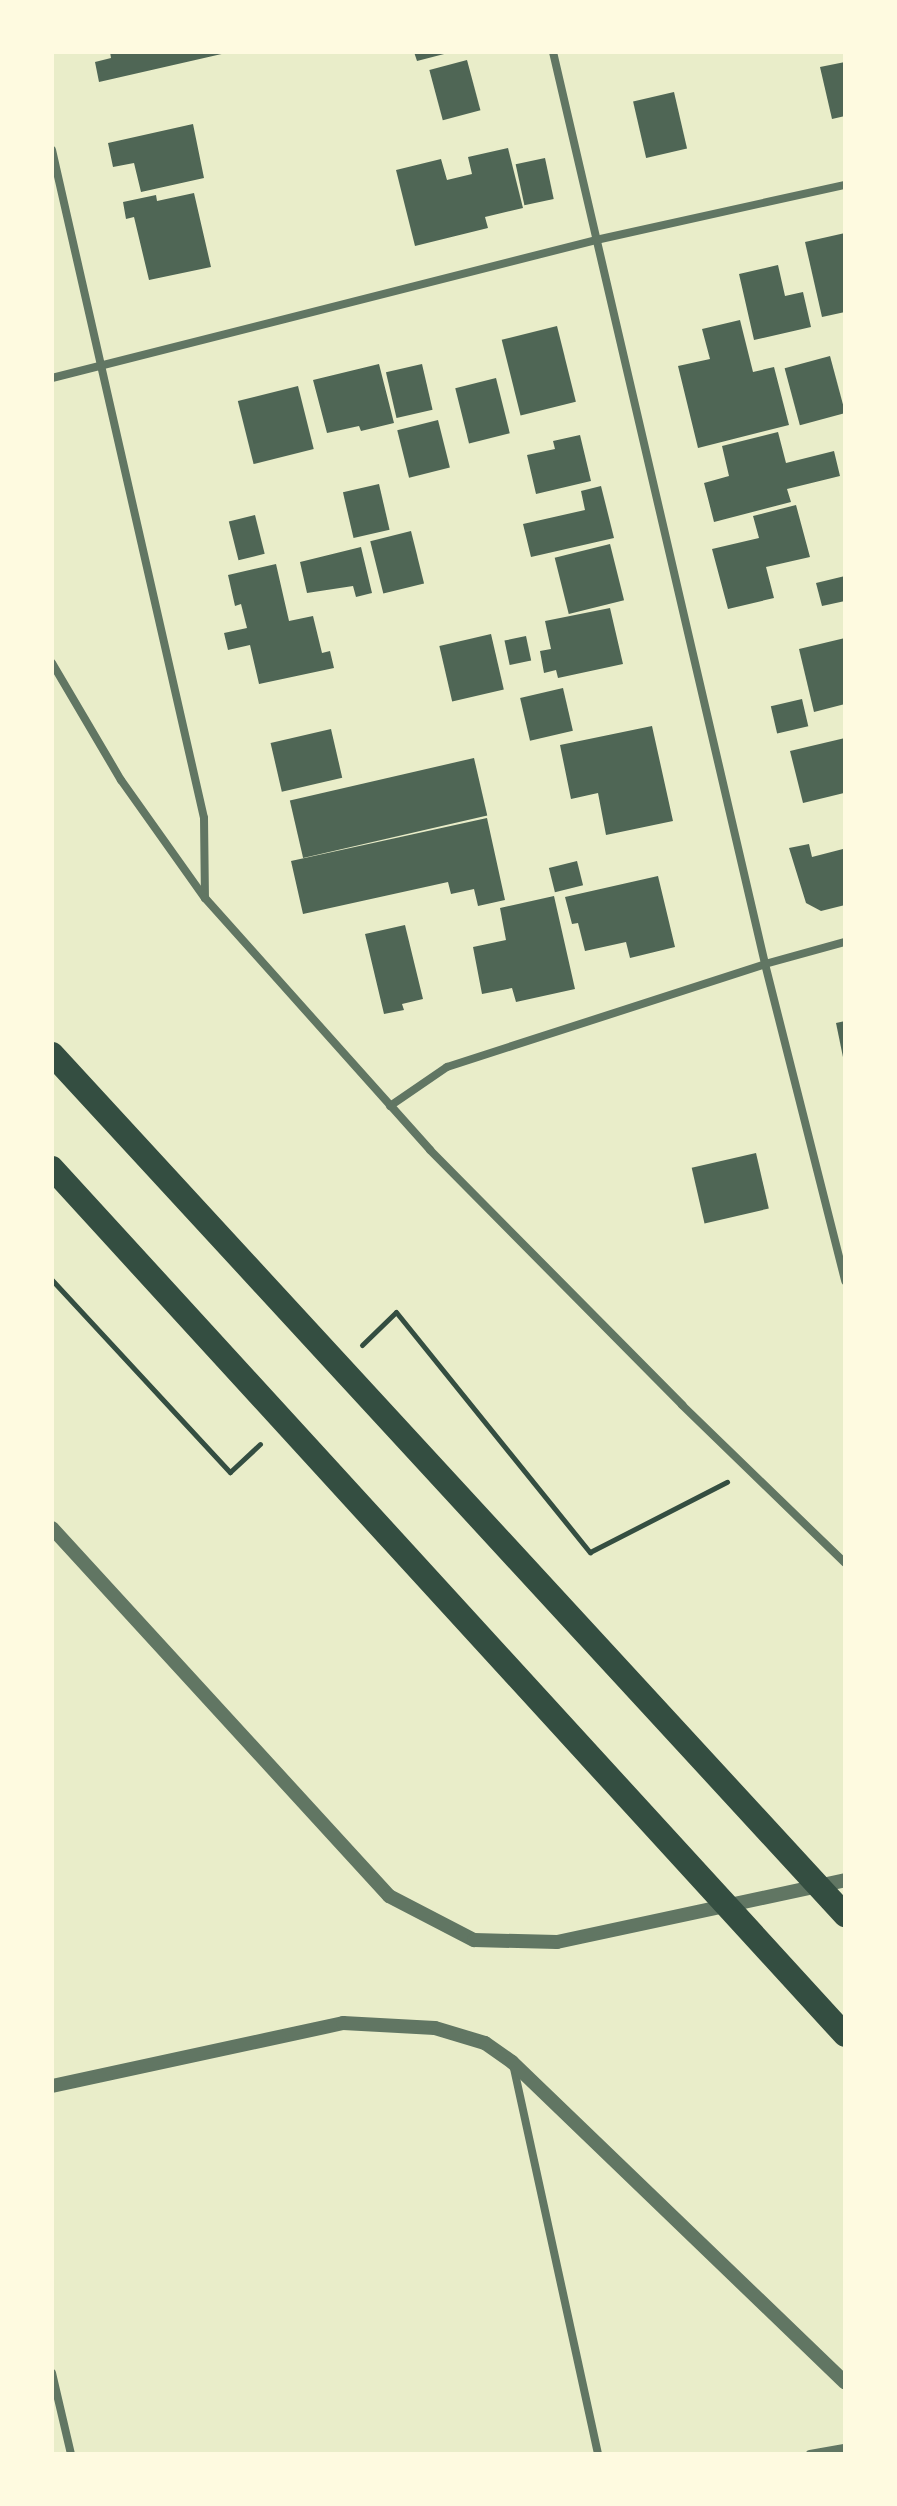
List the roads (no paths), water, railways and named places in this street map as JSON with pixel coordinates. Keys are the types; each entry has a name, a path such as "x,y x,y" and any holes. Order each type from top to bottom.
{"highway":[{"path":"52,1054 845,1915"},
{"path":"52,1168 845,2035"}],"street":[{"path":"553,52 765,964 845,1281"},
{"path":"52,150 204,818 205,898"},
{"path":"52,378 596,240 845,185"},
{"path":"52,663 121,780 205,898 390,1106 749,1471 845,1563"},
{"path":"390,1106 447,1067 765,964 845,942"},
{"path":"52,1528 389,1896 474,1940 557,1942 845,1880"},
{"path":"52,2086 343,2023 435,2028 485,2043 512,2062 845,2382"},
{"path":"512,2062 598,2454"},
{"path":"52,2373 71,2454"},
{"path":"810,2454 845,2448"}]}
